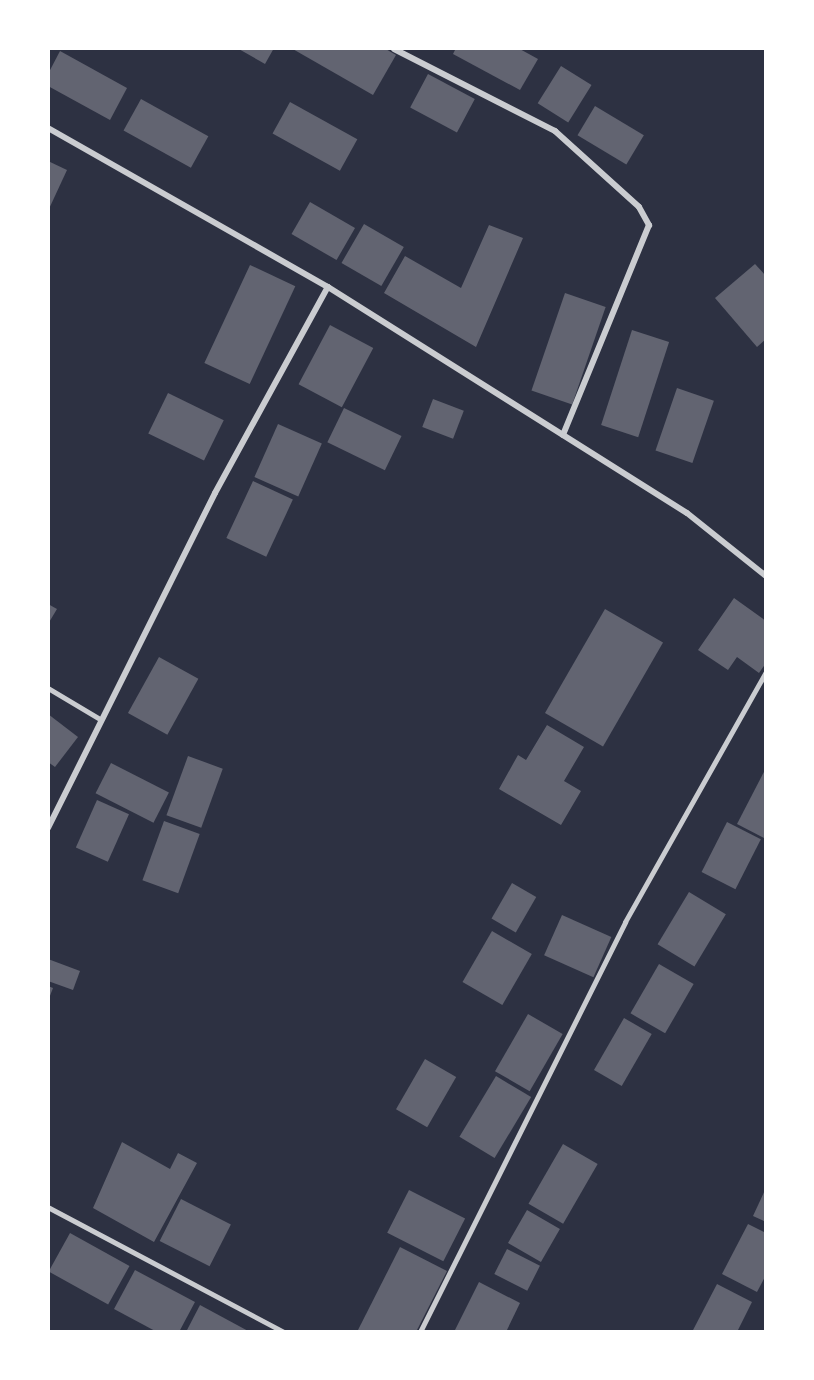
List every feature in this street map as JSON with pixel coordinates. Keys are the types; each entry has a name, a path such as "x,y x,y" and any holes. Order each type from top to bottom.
{"street":[{"path":"394,49 555,131 639,207 649,225 563,435"},
{"path":"48,128 328,287 687,513 766,576"},
{"path":"48,828 215,493 328,287"}],"lane":[{"path":"420,1332 624,922 766,672"},
{"path":"48,688 100,720"},
{"path":"48,1208 284,1332"}],"building":[{"path":"237,48 274,48 265,64"},
{"path":"291,48 384,48 396,55 373,95"},
{"path":"456,48 518,48 538,59 520,90 453,54"},
{"path":"60,51 127,88 110,120 48,86 48,74"},
{"path":"561,66 592,85 568,122 538,103"},
{"path":"428,74 475,99 457,132 410,108"},
{"path":"141,99 208,136 191,168 124,130"},
{"path":"290,102 357,139 340,171 273,133"},
{"path":"595,106 644,135 626,165 577,135"},
{"path":"48,161 67,170 48,211"},
{"path":"310,202 355,228 337,260 292,234"},
{"path":"364,224 404,247 381,286 342,263"},
{"path":"489,225 523,238 476,347 384,293 405,256 461,288"},
{"path":"755,264 766,276 766,339 757,347 715,298"},
{"path":"250,265 295,286 250,384 204,363"},
{"path":"565,293 606,307 572,404 531,390"},
{"path":"330,325 373,348 342,407 299,384"},
{"path":"632,330 669,342 638,437 601,425"},
{"path":"677,388 714,401 692,463 656,450"},
{"path":"168,393 224,420 204,461 148,433"},
{"path":"433,399 464,411 453,439 422,427"},
{"path":"344,408 402,436 385,470 327,442"},
{"path":"278,424 322,444 298,497 254,477"},
{"path":"253,481 293,500 266,557 226,538"},
{"path":"734,598 766,621 766,663 759,673 737,657 728,670 698,650"},
{"path":"48,604 57,609 48,624"},
{"path":"605,609 663,642 603,746 545,713"},
{"path":"159,657 198,679 167,735 128,713"},
{"path":"48,714 78,737 55,767 48,762"},
{"path":"547,725 584,747 564,781 581,791 561,825 499,789 518,755 526,760"},
{"path":"188,756 223,769 201,828 166,815"},
{"path":"111,763 169,793 153,823 96,793"},
{"path":"766,768 766,839 737,824"},
{"path":"97,800 129,814 108,862 76,848"},
{"path":"164,821 200,834 178,893 142,880"},
{"path":"727,822 761,839 735,889 702,872"},
{"path":"512,883 536,897 516,933 492,919"},
{"path":"689,892 726,914 694,966 658,944"},
{"path":"562,915 611,937 593,977 544,955"},
{"path":"492,931 532,954 502,1005 463,982"},
{"path":"48,959 80,971 73,990 48,981"},
{"path":"659,964 694,984 665,1033 630,1013"},
{"path":"48,986 53,988 48,1001"},
{"path":"528,1014 563,1034 530,1091 495,1071"},
{"path":"624,1018 652,1034 622,1086 594,1070"},
{"path":"425,1059 456,1077 427,1127 396,1109"},
{"path":"496,1076 531,1097 495,1158 459,1137"},
{"path":"122,1142 170,1169 178,1153 197,1163 154,1242 93,1208"},
{"path":"563,1144 598,1164 563,1224 528,1204"},
{"path":"766,1188 766,1222 753,1216"},
{"path":"409,1190 465,1219 443,1261 387,1233"},
{"path":"181,1199 231,1224 210,1266 160,1241"},
{"path":"527,1210 560,1229 541,1262 508,1243"},
{"path":"748,1224 766,1233 766,1275 757,1292 722,1274"},
{"path":"70,1233 129,1266 108,1304 49,1271"},
{"path":"400,1247 447,1271 416,1332 357,1332"},
{"path":"507,1249 540,1266 527,1291 494,1274"},
{"path":"135,1270 195,1302 179,1332 157,1332 114,1309"},
{"path":"479,1282 520,1303 506,1332 454,1332"},
{"path":"717,1284 752,1302 737,1332 692,1332"},
{"path":"200,1305 250,1332 186,1332"}]}
